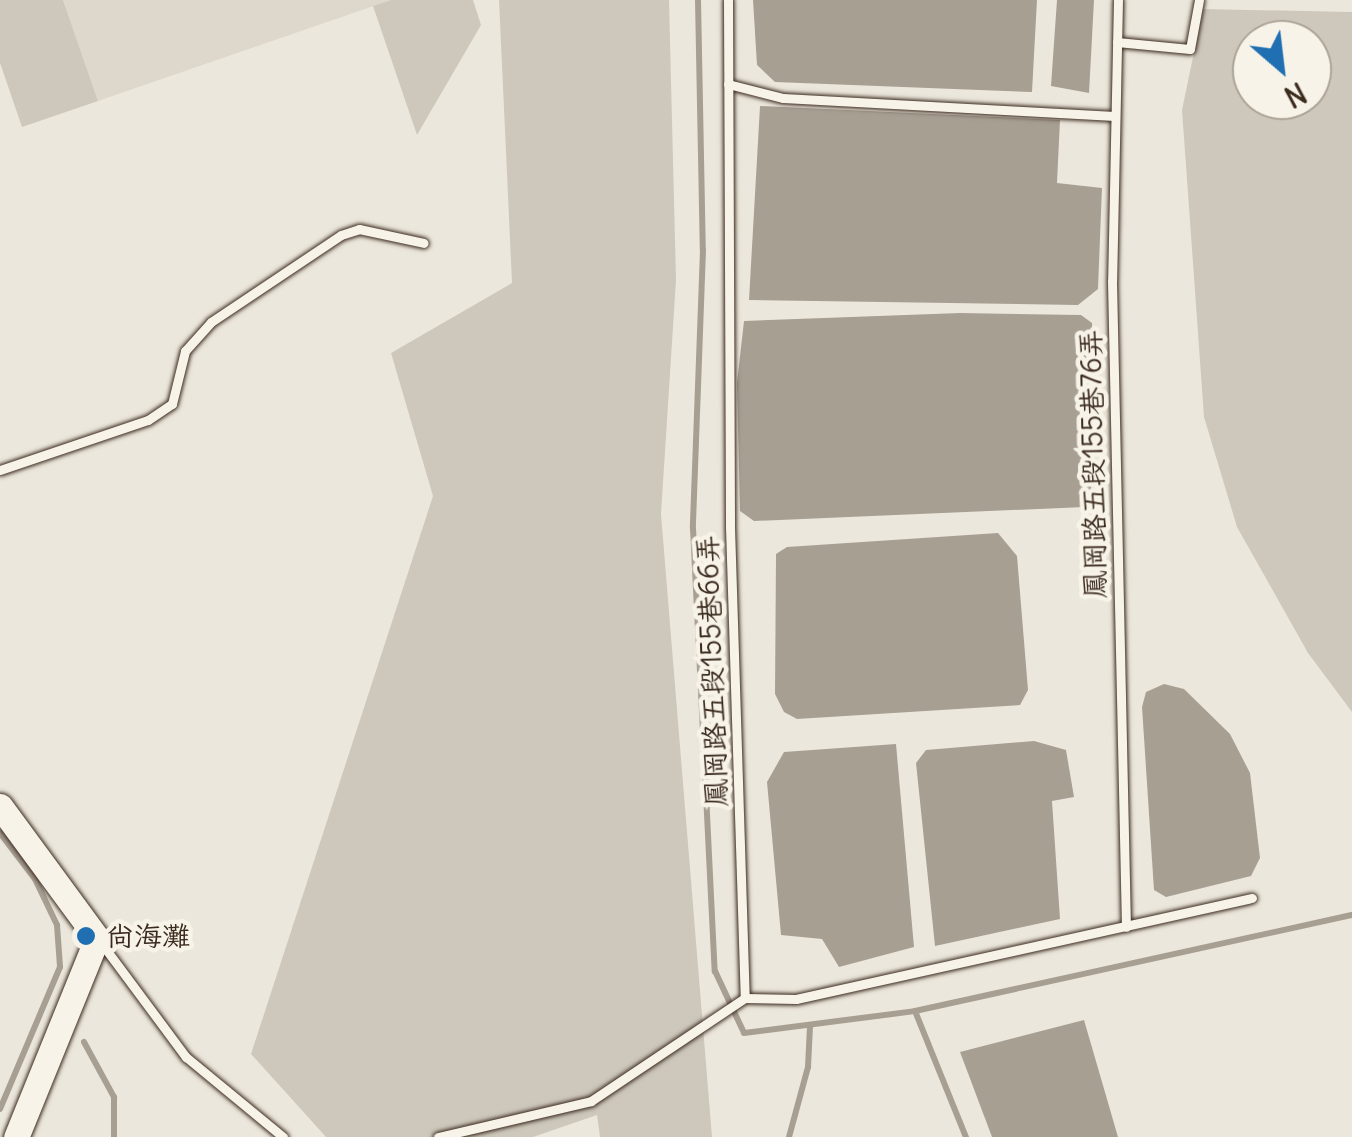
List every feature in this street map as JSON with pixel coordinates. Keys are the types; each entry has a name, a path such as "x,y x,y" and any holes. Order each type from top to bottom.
{"street":[{"path":"0,806 97,938 16,1137"}],"lane":[{"name":"鳳岡路五段155巷66弄","path":"728,0 730,527 746,998"},
{"name":"鳳岡路五段155巷76弄","path":"1118,0 1112,281 1126,927"},
{"path":"1117,42 1190,49 1199,0"},
{"path":"728,84 784,98 1114,116"},
{"path":"0,470 148,420 172,404 185,351 211,322 340,236 358,229 424,243"},
{"path":"438,1137 591,1100 746,998 796,999 1252,898"},
{"path":"97,938 186,1057 283,1137"}],"shaded area":[{"path":"0,0 63,0 98,101 22,127 0,63"},
{"path":"63,0 391,0 98,101"},
{"path":"391,0 473,0 481,25 417,135 373,6"},
{"path":"499,0 669,0 676,280 661,514 712,1137 600,1137 597,1115 533,1137 326,1137 251,1054 433,496 391,353 512,283"},
{"path":"753,0 1037,0 1032,92 775,82 757,65"},
{"path":"1057,0 1094,0 1089,93 1051,86"},
{"path":"1203,9 1352,12 1352,712 1308,653 1237,527 1204,417 1182,110"},
{"path":"760,106 1060,120 1057,183 1102,188 1098,289 1078,305 749,300"},
{"path":"960,313 1081,315 1092,323 1091,494 1085,507 754,521 740,511 737,383 744,321"},
{"path":"998,533 1017,556 1028,690 1020,705 797,719 784,712 775,694 776,554 787,547"},
{"path":"1164,684 1184,689 1230,734 1250,773 1260,858 1251,876 1166,897 1154,890 1142,707 1146,692"},
{"path":"1034,741 1066,750 1074,797 1052,801 1060,919 935,946 916,763 926,750"},
{"path":"896,744 914,947 839,967 822,939 781,935 767,782 784,752"},
{"path":"1084,1020 1118,1137 992,1137 960,1052"}],"waterway":[{"path":"698,0 703,250 693,528 715,971 744,1033 915,1011 1352,915"},
{"path":"0,833 35,879 57,925 60,967 0,1109"},
{"path":"915,1011 966,1137"},
{"path":"789,1137 808,1067 810,1026"},
{"path":"84,1042 114,1097 114,1137"}],"place":[{"name":"尚海灘","path":"86,936"}]}
